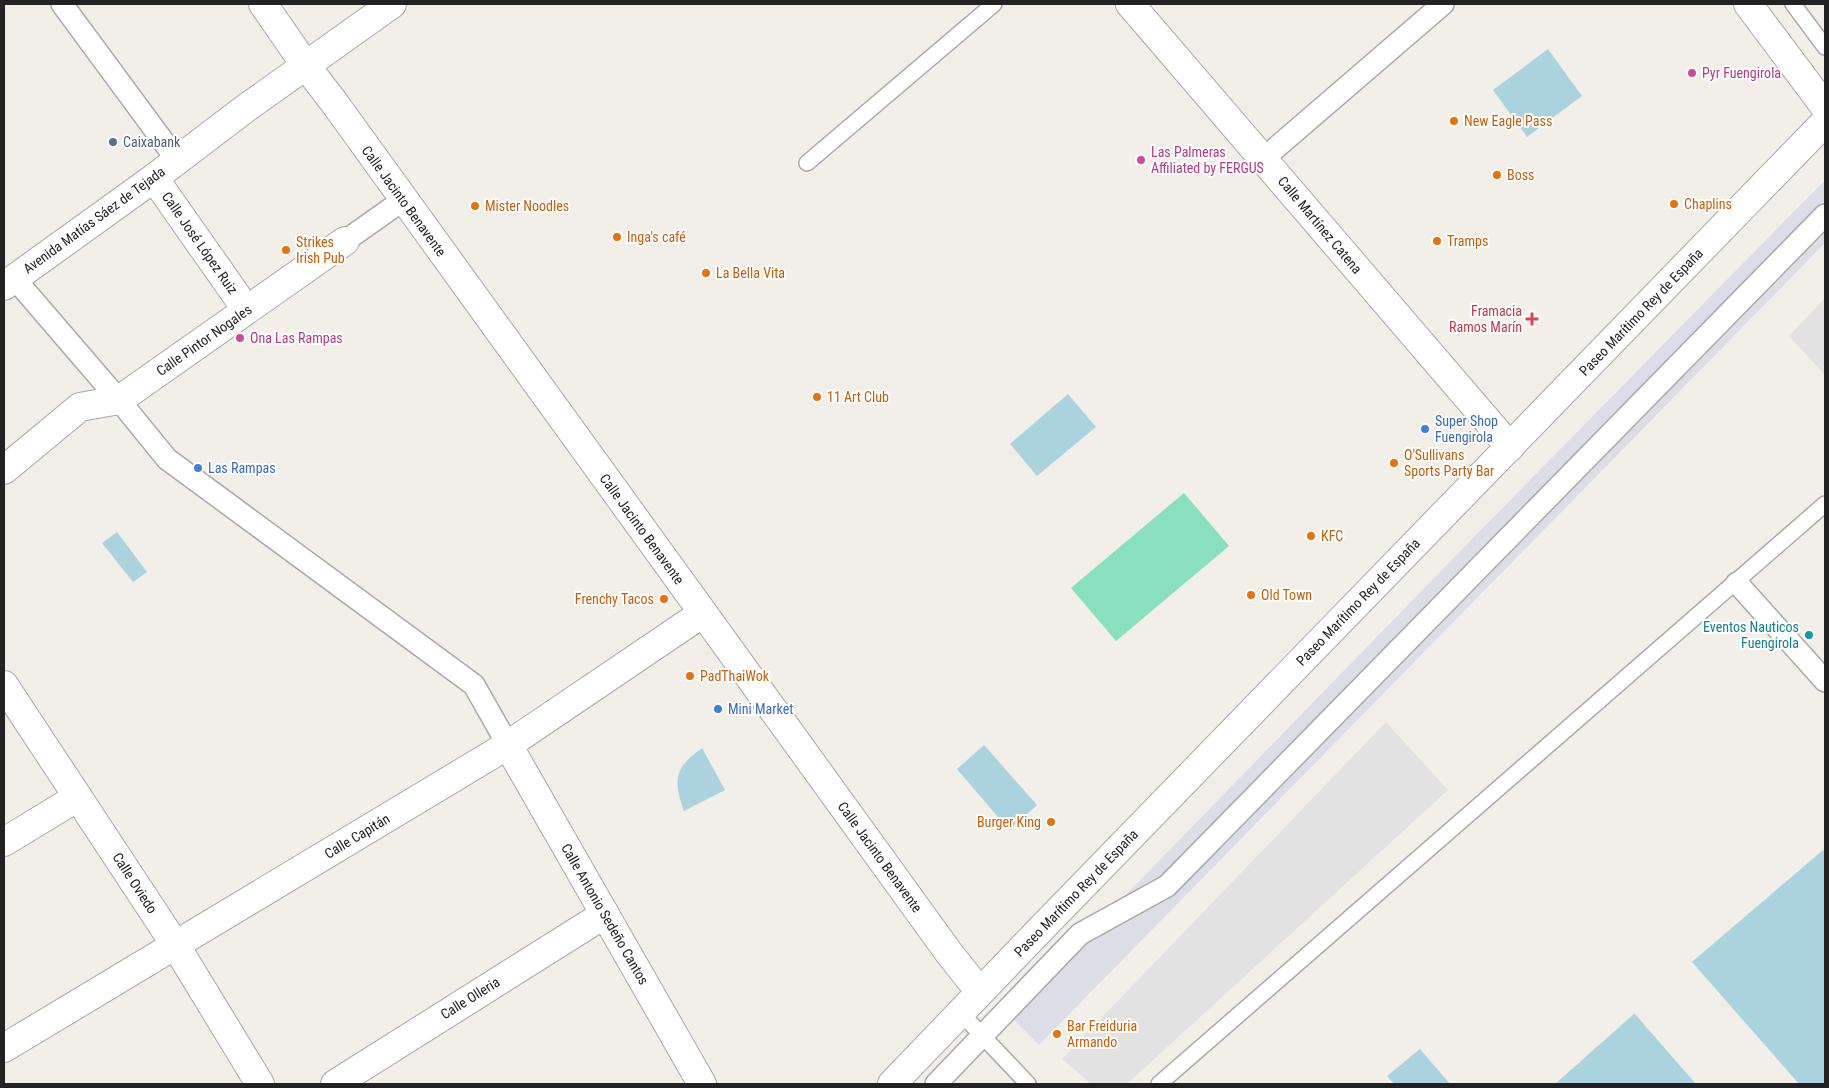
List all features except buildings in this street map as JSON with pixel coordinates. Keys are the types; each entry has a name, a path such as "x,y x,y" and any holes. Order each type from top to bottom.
{"street":[{"path":"62,4 177,160"},
{"name":"Calle Jacinto Benavente","path":"263,4 949,953 980,992"},
{"name":"Avenida Matías Sáez de Tejada","path":"9,282 154,178 246,108 392,4"},
{"name":"Calle Martínez Catena","path":"1130,4 1510,447"},
{"path":"1263,159 1443,4"},
{"path":"1748,4 1825,106"},
{"name":"Paseo Marítimo Rey de España","path":"892,1084 1825,122"},
{"name":"Calle José López Ruiz","path":"154,178 246,309"},
{"name":"Calle Pintor Nogales","path":"4,470 80,407 120,400 246,309 403,200"},
{"path":"936,1084 1080,934 1167,886 1825,215"},
{"path":"9,282 120,400 166,459 474,685 508,745"},
{"path":"1737,582 1825,681"},
{"name":"Calle Capitán","path":"4,1048 508,745 703,613"},
{"name":"Calle Oviedo","path":"4,686 176,946 260,1084"},
{"name":"Calle Antonio Sedeño Cantos","path":"508,745 702,1084"},
{"path":"4,842 78,797"},
{"name":"Calle Olleria","path":"335,1084 605,914"}],"lane":[{"path":"806,163 994,4"},
{"path":"1793,4 1825,47"},
{"path":"1159,1084 1825,504"},
{"path":"960,1012 1028,1084"}],"green space":[{"path":"1184,493 1229,546 1116,641 1071,588"}],"shaded area":[{"path":"1825,180 1825,243 1039,1045 1009,1015 1471,540"},
{"path":"1825,298 1825,375 1789,336"},
{"path":"1386,722 1448,790 1127,1084 1091,1084 1062,1059"}],"water":[{"path":"1548,49 1582,96 1527,137 1493,90"},
{"path":"1068,394 1096,427 1037,476 1010,444"},
{"path":"117,532 147,572 133,582 102,543"},
{"path":"984,745 1037,805 1009,830 957,769"},
{"path":"702,748 725,790 684,811 678,791 678,775 686,762"},
{"path":"1823,850 1825,852 1825,1084 1799,1084 1692,962"},
{"path":"1634,1014 1696,1084 1555,1084"},
{"path":"1420,1049 1450,1084 1394,1084 1387,1076"}],"place":[{"name":"Pyr Fuengirola","path":"1692,73"},
{"name":"New Eagle Pass","path":"1454,121"},
{"name":"Caixabank","path":"113,142"},
{"name":"Las Palmeras Affiliated by FERGUS","path":"1141,160"},
{"name":"Boss","path":"1497,175"},
{"name":"Chaplins","path":"1674,204"},
{"name":"Mister Noodles","path":"475,206"},
{"name":"Inga's café","path":"617,237"},
{"name":"Tramps","path":"1437,241"},
{"name":"Strikes Irish Pub","path":"286,250"},
{"name":"La Bella Vita","path":"706,273"},
{"name":"Framacia Ramos Marín","path":"1532,319"},
{"name":"Ona Las Rampas","path":"240,338"},
{"name":"11 Art Club","path":"817,397"},
{"name":"Super Shop Fuengirola","path":"1425,429"},
{"name":"O'Sullivans Sports Party Bar","path":"1394,463"},
{"name":"Las Rampas","path":"198,468"},
{"name":"KFC","path":"1311,536"},
{"name":"Old Town","path":"1251,595"},
{"name":"Frenchy Tacos","path":"664,599"},
{"name":"Eventos Nauticos Fuengirola","path":"1809,635"},
{"name":"PadThaiWok","path":"690,676"},
{"name":"Mini Market","path":"718,709"},
{"name":"Burger King","path":"1051,822"},
{"name":"Bar Freiduria Armando","path":"1057,1034"}]}
